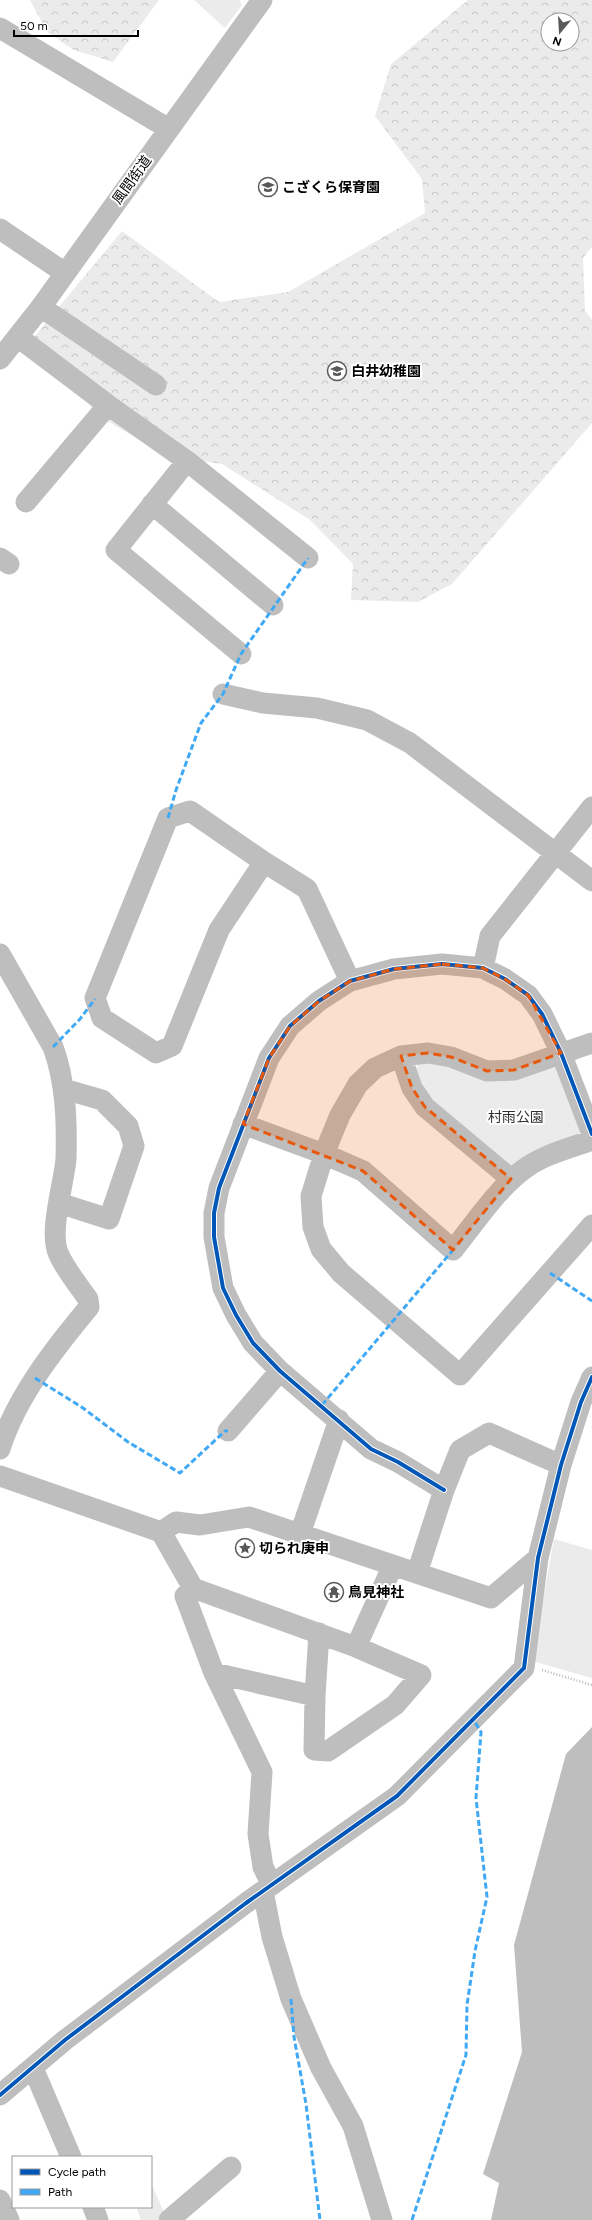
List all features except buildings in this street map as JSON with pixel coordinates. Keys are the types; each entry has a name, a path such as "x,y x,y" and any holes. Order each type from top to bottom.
{"street":[{"name":"風間街道","path":"0,359 41,306 169,129 258,1"},
{"path":"0,28 169,129"},
{"path":"0,229 65,273"},
{"path":"41,306 156,385"},
{"path":"18,337 108,405 187,461 308,558"},
{"path":"26,502 108,405"},
{"path":"187,461 116,550 241,654"},
{"path":"152,504 274,605"},
{"path":"223,694 263,702 317,708 367,720 410,743 556,852 592,881"},
{"path":"482,968 490,936 592,807"},
{"path":"264,862 219,930 172,1046 156,1053 102,1018 95,998 168,818 190,811 264,862 307,889 350,981"},
{"path":"0,954 53,1047 58,1061 64,1089 66,1159 55,1236 58,1255 88,1298 89,1307 58,1345 35,1378 0,1449"},
{"path":"444,1490 398,1462 371,1449 280,1371 253,1343 236,1315 223,1288 214,1237 214,1213 219,1188 269,1058 290,1026 319,1001 350,981 394,969 442,964 482,968 505,979 528,995 542,1014 562,1053 592,1134"},
{"path":"592,1043 514,1070 487,1070 451,1057 428,1053 401,1056 375,1068 358,1084 340,1116 324,1154 311,1196 313,1227 321,1249 341,1273 460,1374 592,1225"},
{"path":"401,1056 412,1088 425,1107 511,1179"},
{"path":"59,1203 109,1219 134,1146 128,1126 102,1100 64,1089"},
{"path":"243,1124 324,1154 362,1171 453,1250 511,1179 541,1159 592,1140"},
{"path":"228,1431 280,1371"},
{"path":"0,2095 65,2040 268,1888 397,1796 524,1668 538,1558 561,1465 581,1402 592,1377"},
{"path":"300,1534 339,1420"},
{"path":"417,1573 444,1490 460,1450 489,1433 561,1465"},
{"path":"0,1476 161,1532 193,1588 319,1633 356,1647 421,1675 396,1704 328,1751 314,1750 314,1696 319,1633"},
{"path":"161,1532 176,1522 200,1525 249,1517 491,1598 538,1558"},
{"path":"356,1647 393,1565"},
{"path":"193,1588 185,1596 214,1673 262,1772 258,1834 268,1888 272,1937 291,1999 321,2068 353,2126 382,2220"},
{"path":"214,1673 314,1696"},
{"path":"33,2068 71,2156"},
{"path":"169,2220 231,2167"},
{"path":"0,2200 9,2220"},
{"path":"93,2208 98,2220"}],"path":[{"path":"536,1668 592,1685"}],"highlighted area":[{"path":"442,964 483,968 505,979 528,995 561,1053 514,1070 487,1071 451,1057 428,1053 401,1056 412,1088 425,1107 511,1179 453,1250 363,1171 243,1124 269,1058 290,1026 319,1001 350,981 394,969"}],"green space":[{"path":"30,0 159,0 113,62 74,50 47,32"},
{"path":"194,0 239,0 242,5 225,28"},
{"path":"468,0 592,0 592,247 583,258 585,311 592,320 592,423 452,584 418,602 351,600 353,564 310,520 222,464 167,456 99,416 34,337 122,231 219,302 288,292 425,213 422,179 375,116 391,64"},
{"name":"村雨公園","path":"423,1056 549,1065 560,1069 583,1124 578,1138 519,1166 506,1165 434,1105 423,1089 415,1070"},
{"path":"554,1539 592,1550 592,1678 532,1661"},
{"path":"152,2185 164,2212 157,2220 141,2220 136,2208 152,2208"}],"shaded area":[{"path":"592,1727 592,2220 491,2220 499,2183 483,2174 522,2052 514,1945 566,1754"}],"marked path":[{"path":"168,818 176,790 201,723 223,694 241,654 308,558"},
{"path":"53,1047 80,1019 95,999"},
{"path":"322,1405 453,1250"},
{"path":"550,1273 592,1301"},
{"path":"35,1378 83,1408 128,1442 180,1473 225,1431 228,1431"},
{"path":"412,2220 466,2055 467,2005 475,1951 487,1897 476,1798 481,1732 473,1719"},
{"path":"291,1999 294,2037 306,2104 320,2220"}],"cycle path":[{"path":"444,1490 398,1462 371,1449 280,1371 253,1343 236,1315 223,1288 214,1237 214,1213 219,1188 269,1058 290,1026 319,1001 350,981 394,969 442,964 483,968 505,979 528,995 542,1014 561,1053 592,1134"},
{"path":"0,2095 65,2040 246,1903 397,1796 524,1668 538,1558 561,1465 581,1402 592,1377"}],"place":[{"name":"こざくら保育園","path":"268,187"},
{"name":"白井幼稚園","path":"337,371"},
{"name":"切られ庚申","path":"245,1548"},
{"name":"鳥見神社","path":"334,1592"}]}
